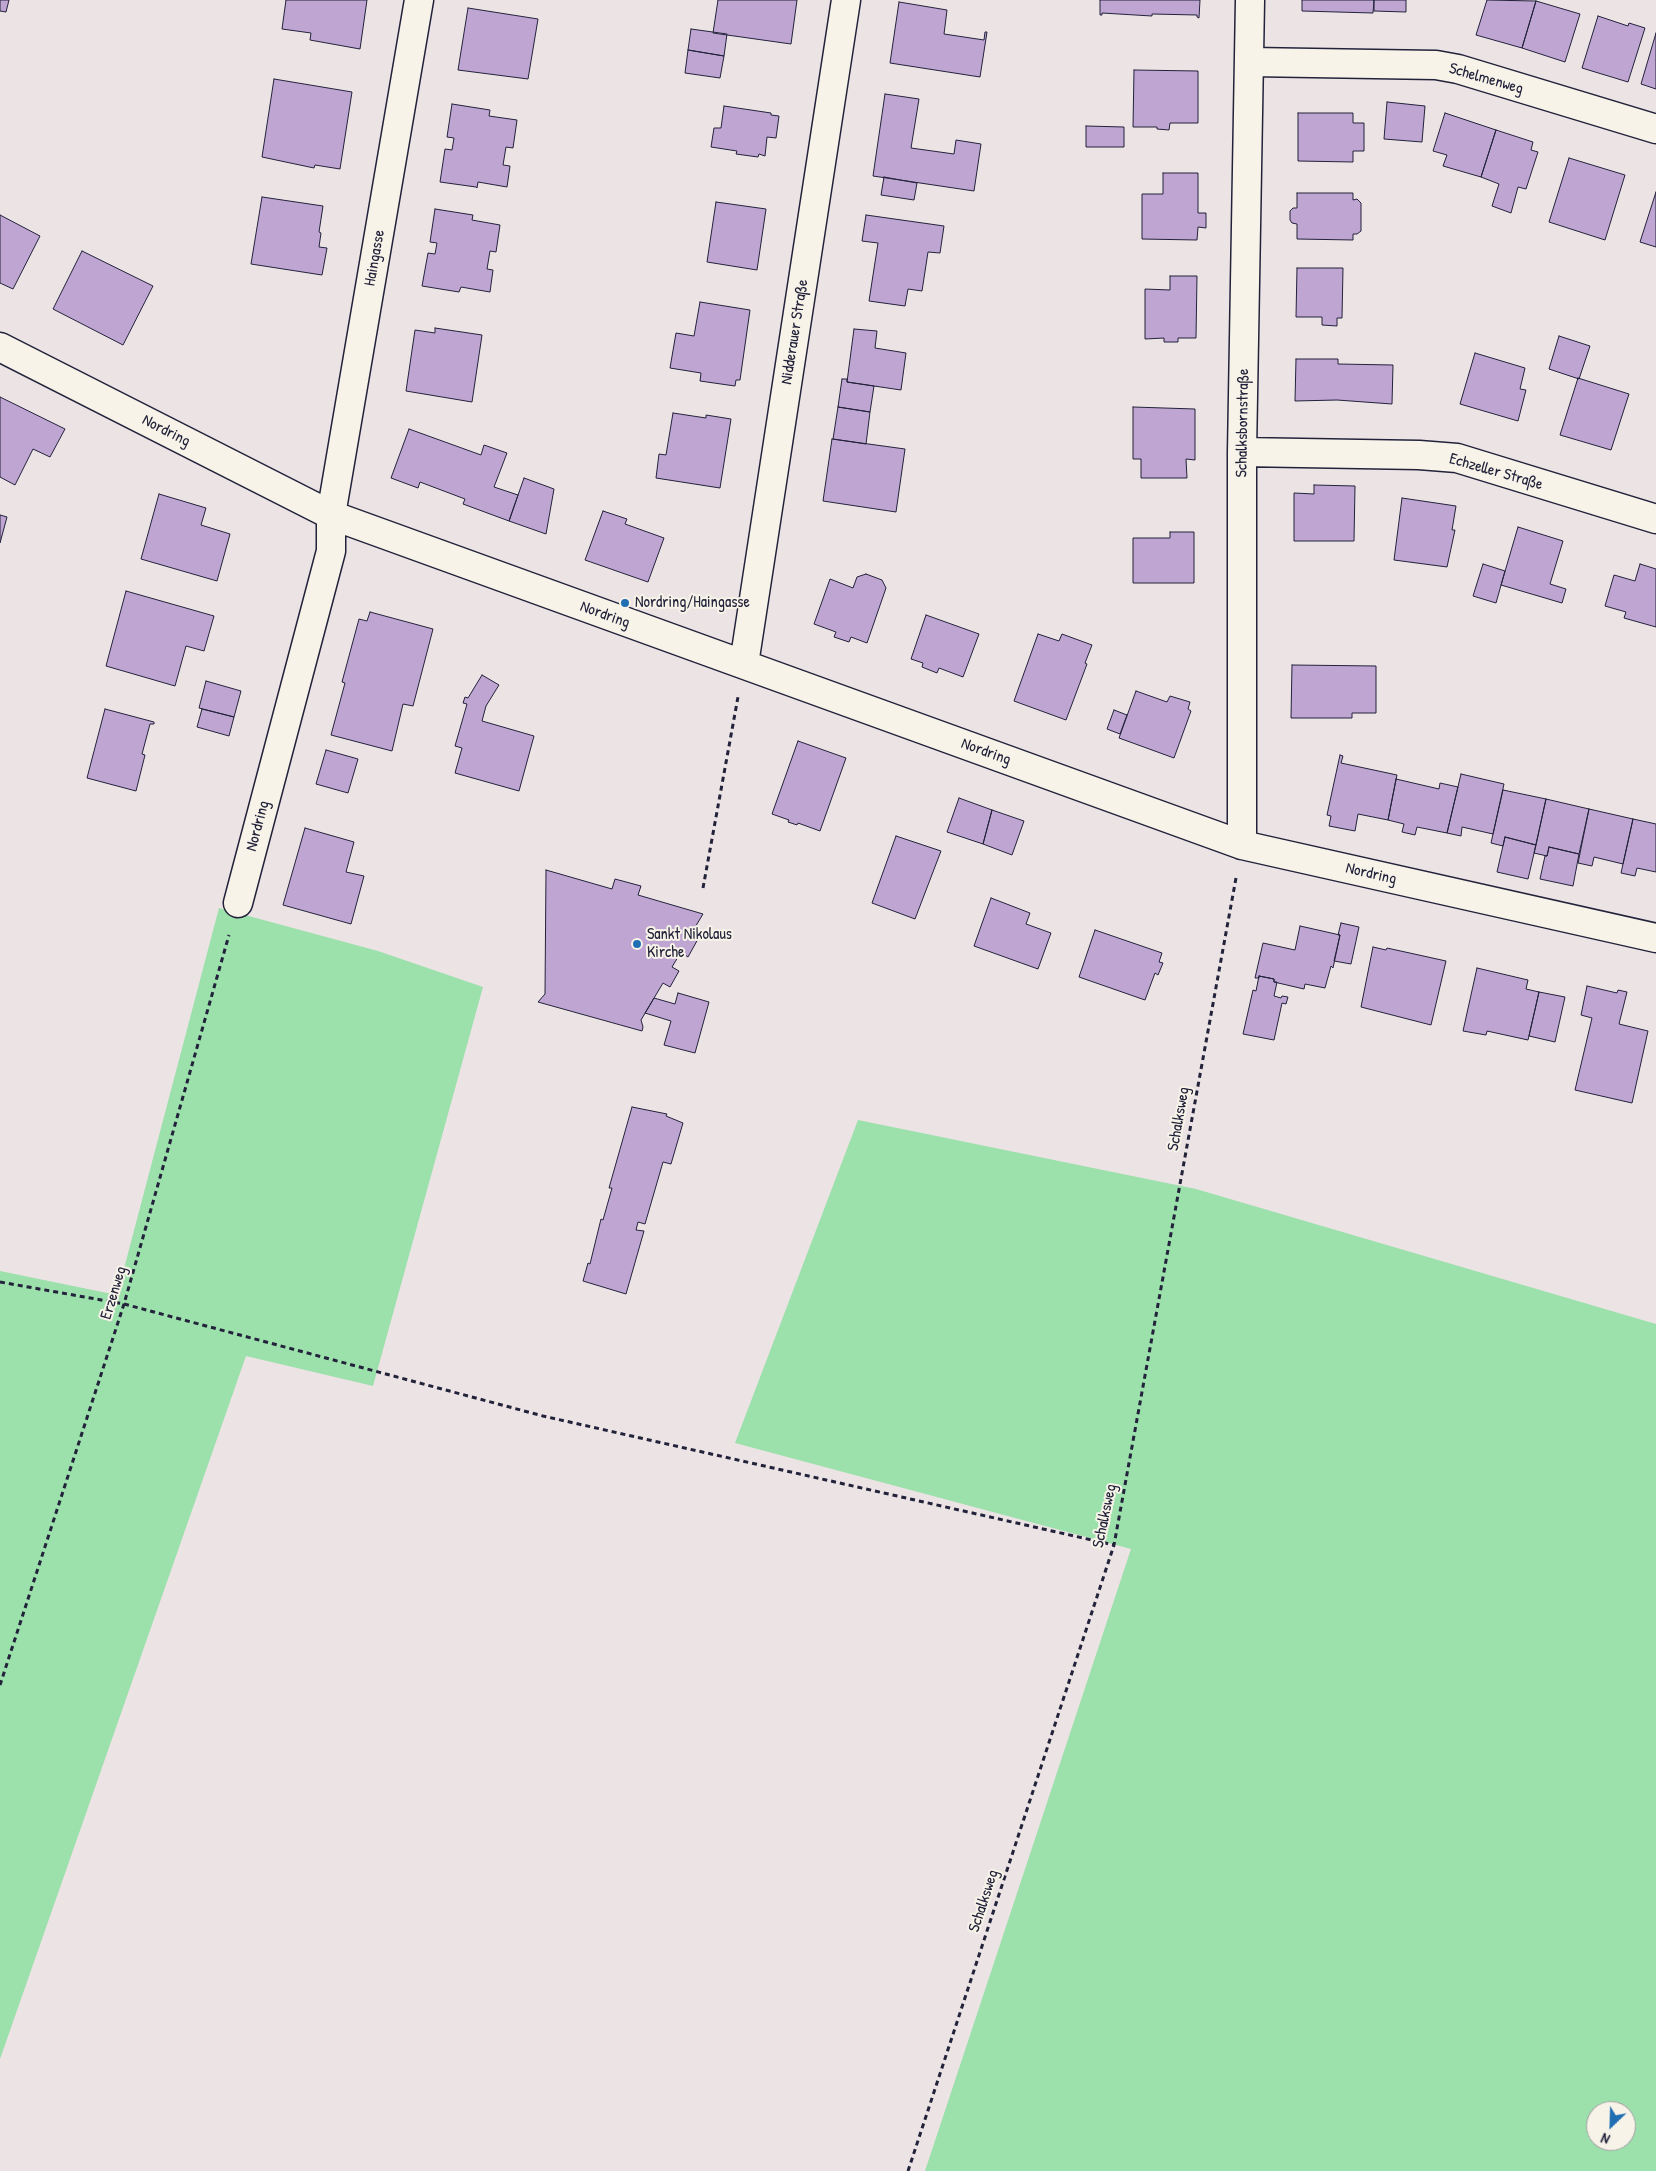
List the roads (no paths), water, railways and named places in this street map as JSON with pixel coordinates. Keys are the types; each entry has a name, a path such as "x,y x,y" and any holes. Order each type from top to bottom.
{"street":[{"name":"Haingasse","path":"331,515 419,0"},
{"name":"Nidderauer Straße","path":"744,664 846,0"},
{"name":"Schalksbornstraße","path":"1242,845 1242,452 1251,62 1250,0"},
{"name":"Schelmenweg","path":"1251,62 1444,66 1656,129"},
{"name":"Nordring","path":"0,347 331,515 1242,845 1656,938"},
{"name":"Echzeller Straße","path":"1242,452 1419,455 1457,458 1656,519"},
{"name":"Nordring","path":"238,903 331,551 331,515"}],"place":[{"name":"Nordring/Haingasse","path":"625,603"},
{"name":"Sankt Nikolaus Kirche","path":"637,944"}]}
